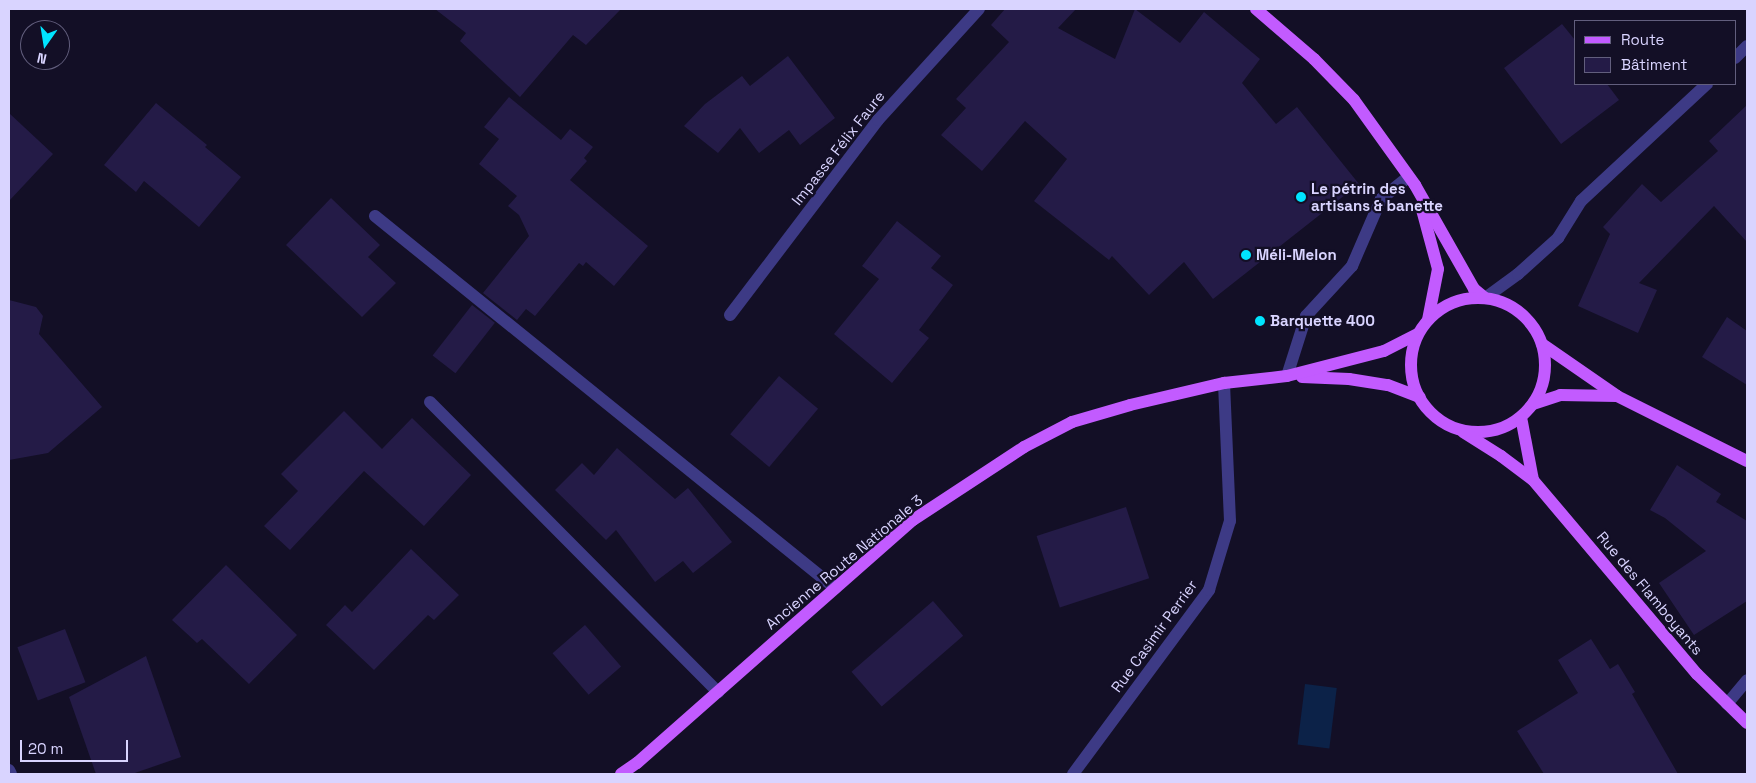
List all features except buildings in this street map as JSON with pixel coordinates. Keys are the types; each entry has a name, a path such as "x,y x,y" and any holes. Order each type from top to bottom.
{"main road":[{"path":"1256,9 1314,58 1354,100 1412,181 1474,289 1485,298"},
{"path":"1412,181 1438,269 1428,320"},
{"path":"1485,298 1504,302 1520,312 1533,326 1542,344 1546,359 1545,375 1541,390 1533,404 1521,417 1506,426 1490,431 1474,431 1457,428 1442,421 1429,410 1413,382 1411,366 1418,334 1428,320 1444,307 1463,299 1485,298"},
{"name":"Ancienne Route Nationale 3","path":"622,774 913,520 1024,447 1072,422 1130,405 1224,383 1287,376 1384,352 1418,334"},
{"path":"1542,344 1617,396 1747,461"},
{"name":"Ancienne Route Nationale 3","path":"1287,376 1356,380 1388,385 1420,397"},
{"path":"1533,404 1560,395 1617,396"},
{"path":"1521,417 1532,480"},
{"name":"Rue des Flamboyants","path":"1457,428 1501,456 1532,480 1697,674 1747,723"}],"street":[{"name":"Impasse Félix Faure","path":"730,315 878,120 979,9"},
{"path":"1736,57 1747,46"},
{"path":"1485,298 1518,274 1558,238 1581,201 1706,85"},
{"path":"1287,376 1306,316 1352,266 1381,200 1412,181"},
{"path":"375,216 835,588"},
{"name":"Rue Casimir Perrier","path":"1073,774 1209,590 1230,521 1224,383"},
{"path":"430,402 718,692"},
{"path":"1727,704 1747,680"},
{"path":"9,770 12,774"}],"water":[{"path":"1305,684 1337,688 1329,748 1298,745"}],"place":[{"name":"Le pétrin des artisans & banette","path":"1301,197"},
{"name":"Méli-Melon","path":"1246,255"},
{"name":"Barquette 400","path":"1260,321"}]}
